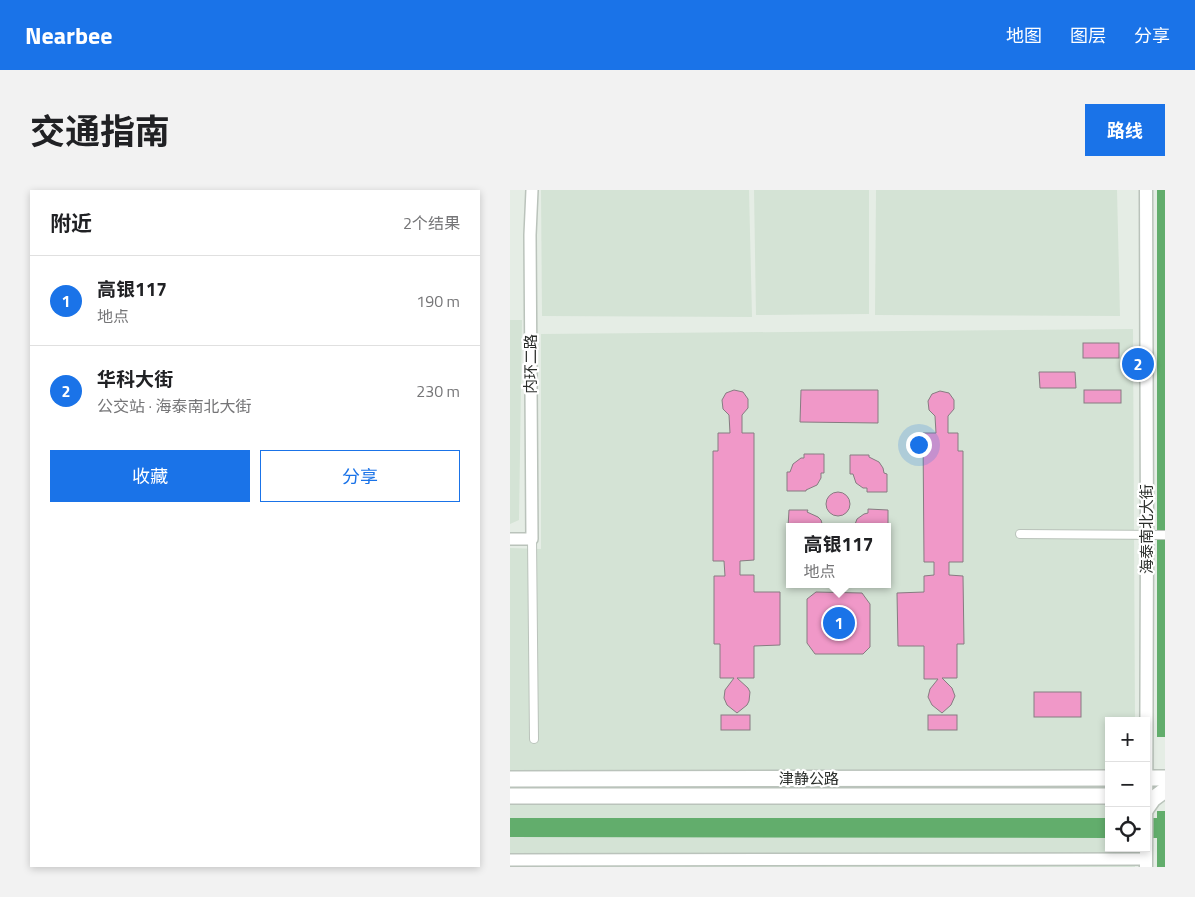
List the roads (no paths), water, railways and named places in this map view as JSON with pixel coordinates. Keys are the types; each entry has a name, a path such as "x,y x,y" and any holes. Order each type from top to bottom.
{"highway":[{"name":"津静公路","path":"510,779 1105,778"},
{"path":"1150,778 1165,778"},
{"path":"1148,807 1158,794"},
{"name":"津静公路","path":"510,796 1105,796"}],"main road":[{"name":"内环二路","path":"532,190 530,235 532,539"},
{"name":"海泰南北大街","path":"1146,190 1150,535 1146,762"},
{"path":"510,539 532,539"},
{"name":"海泰南北大街","path":"1150,783 1158,794"},
{"path":"510,860 533,863 1146,863"}],"street":[{"path":"1020,534 1165,535"},
{"path":"532,539 534,738"}],"place":[{"name":"华科大街","path":"1138,364"},
{"name":"高银117","path":"839,623"}]}
